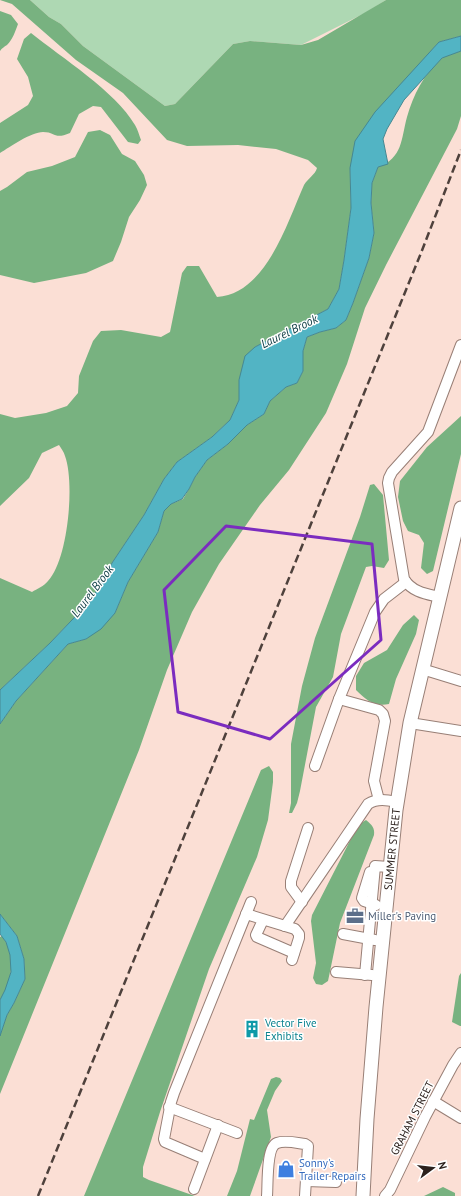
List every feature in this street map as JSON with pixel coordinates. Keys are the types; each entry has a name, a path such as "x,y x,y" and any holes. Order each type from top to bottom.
{"main road":[{"name":"SUMMER STREET","path":"363,1196 372,975 382,941 397,802 410,723 439,597 456,549 460,513"}],"street":[{"path":"439,597 418,591 411,587 404,579 388,483 392,472 428,432 461,345"},
{"path":"315,766 375,612 384,599 406,582"},
{"path":"422,669 461,681"},
{"path":"340,699 379,710 384,716 385,721 374,781 378,800"},
{"path":"410,723 461,731"},
{"path":"285,926 368,804 378,800 397,802"},
{"path":"302,902 291,887 290,881 308,828"},
{"path":"336,972 372,975 368,939 375,866 389,867"},
{"path":"205,1159 165,1142 164,1139 174,1093 250,902"},
{"path":"371,904 385,907"},
{"path":"246,914 295,929 299,934 293,956 257,937 256,935 263,920"},
{"path":"343,934 382,941"},
{"name":"GRAHAM STREET","path":"385,1196 390,1190 452,1065 461,1053"},
{"path":"433,1102 461,1118"},
{"path":"170,1107 237,1133"},
{"path":"194,1189 218,1125"},
{"path":"267,1196 270,1152 277,1143 306,1144 308,1146 305,1196"},
{"path":"306,1181 336,1182"}],"highlighted area":[{"path":"226,526 372,544 381,640 270,739 178,712 164,590"}],"green space":[{"path":"0,0 30,0 49,17 61,24 83,46 165,106 175,104 233,44 250,41 301,45 318,40 386,0 461,0 461,36 439,42 420,64 350,168 351,208 344,260 339,289 328,309 255,347 239,380 239,400 230,420 212,437 177,462 164,479 144,515 112,563 92,599 50,643 0,690 0,578 32,592 48,581 55,571 65,539 68,521 69,484 68,468 65,456 59,445 42,453 29,478 0,506 0,414 15,418 46,413 67,406 78,393 79,376 93,341 101,331 121,330 161,337 170,332 182,273 187,266 199,266 217,297 234,293 249,284 262,270 272,254 282,236 304,185 315,173 317,168 308,160 276,149 238,145 187,146 167,140 123,93 76,60 12,4"},
{"path":"30,0 386,0 365,13 301,45 250,41 233,44 175,104 165,106 83,46 61,24 49,17"},
{"path":"0,11 11,15 18,24 11,40 0,51"},
{"path":"31,33 87,76 115,100 126,112 136,127 141,140 138,144 128,142 101,107 93,106 79,114 70,133 61,136 47,132 33,134 0,153 0,123 28,105 33,96 28,77 17,59 24,39"},
{"path":"461,51 461,116 457,129 365,308 347,364 326,413 289,470 260,505 219,564 192,612 167,670 139,750 0,1094 0,1034 7,1015 25,979 24,959 17,936 0,914 0,724 16,701 68,644 86,639 115,613 128,582 158,532 164,511 171,504 183,499 195,477 207,460 228,444 247,425 264,414 270,401 286,387 297,383 303,371 303,351 307,337 336,328 346,320 369,258 374,233 371,203 372,183 378,167 386,163 397,153 402,140 409,109 420,85 429,71 441,59"},
{"path":"100,130 110,135 122,154 135,161 144,175 147,185 140,200 129,217 113,261 86,273 34,283 0,275 0,191 27,172 52,166 75,157 88,132"},
{"path":"461,416 461,454 433,571 427,574 421,568 424,543 419,535 408,531 403,521 398,497 400,481 427,447"},
{"path":"374,484 383,495 389,560 384,568 372,566 366,567 341,634 333,677 316,707 297,803 292,813 289,813 291,803 291,744 302,686 315,638 360,517 370,485"},
{"path":"414,615 419,620 416,634 396,679 389,704 375,704 363,697 356,690 356,676 364,663 387,650 403,625"},
{"path":"269,766 273,772 273,782 268,820 257,857 209,969 160,1112 143,1167 143,1177 195,1196 84,1196 261,770"},
{"path":"366,820 373,827 374,835 340,923 328,981 322,985 316,984 313,978 316,963 311,921 312,915 358,825"},
{"path":"2,936 9,951 11,968 8,985 0,1000 0,937"},
{"path":"461,973 460,1026 452,1022 459,976"},
{"path":"276,1077 280,1078 282,1081 275,1091 267,1110 271,1137 250,1196 227,1196 237,1171 250,1119 254,1120 271,1079"},
{"path":"443,1187 455,1193 455,1196 424,1196"}],"water":[{"name":"Laurel Brook","path":"461,36 461,51 442,58 404,100 387,129 383,139 388,164 378,167 372,183 371,203 374,233 369,258 346,320 336,328 307,337 303,351 303,371 297,383 286,387 270,401 264,414 247,425 228,444 207,460 182,499 171,504 164,511 158,532 128,582 115,613 101,629 86,639 68,644 16,701 0,724 0,690 50,643 92,599 112,563 144,515 164,479 177,462 212,437 230,420 239,400 239,380 245,356 255,347 328,309 339,289 344,260 351,208 350,168 355,141 375,112 439,42"},
{"path":"0,914 17,936 24,959 25,979 7,1015 0,1036 0,1000 11,972 10,955 6,942 0,934"}],"railway":[{"path":"38,1196 421,253 461,150"}],"place":[{"name":"Miller's Paving","path":"355,916"},
{"name":"Vector Five Exhibits","path":"252,1029"},
{"name":"Sonny's Trailer Repairs","path":"286,1169"}]}
